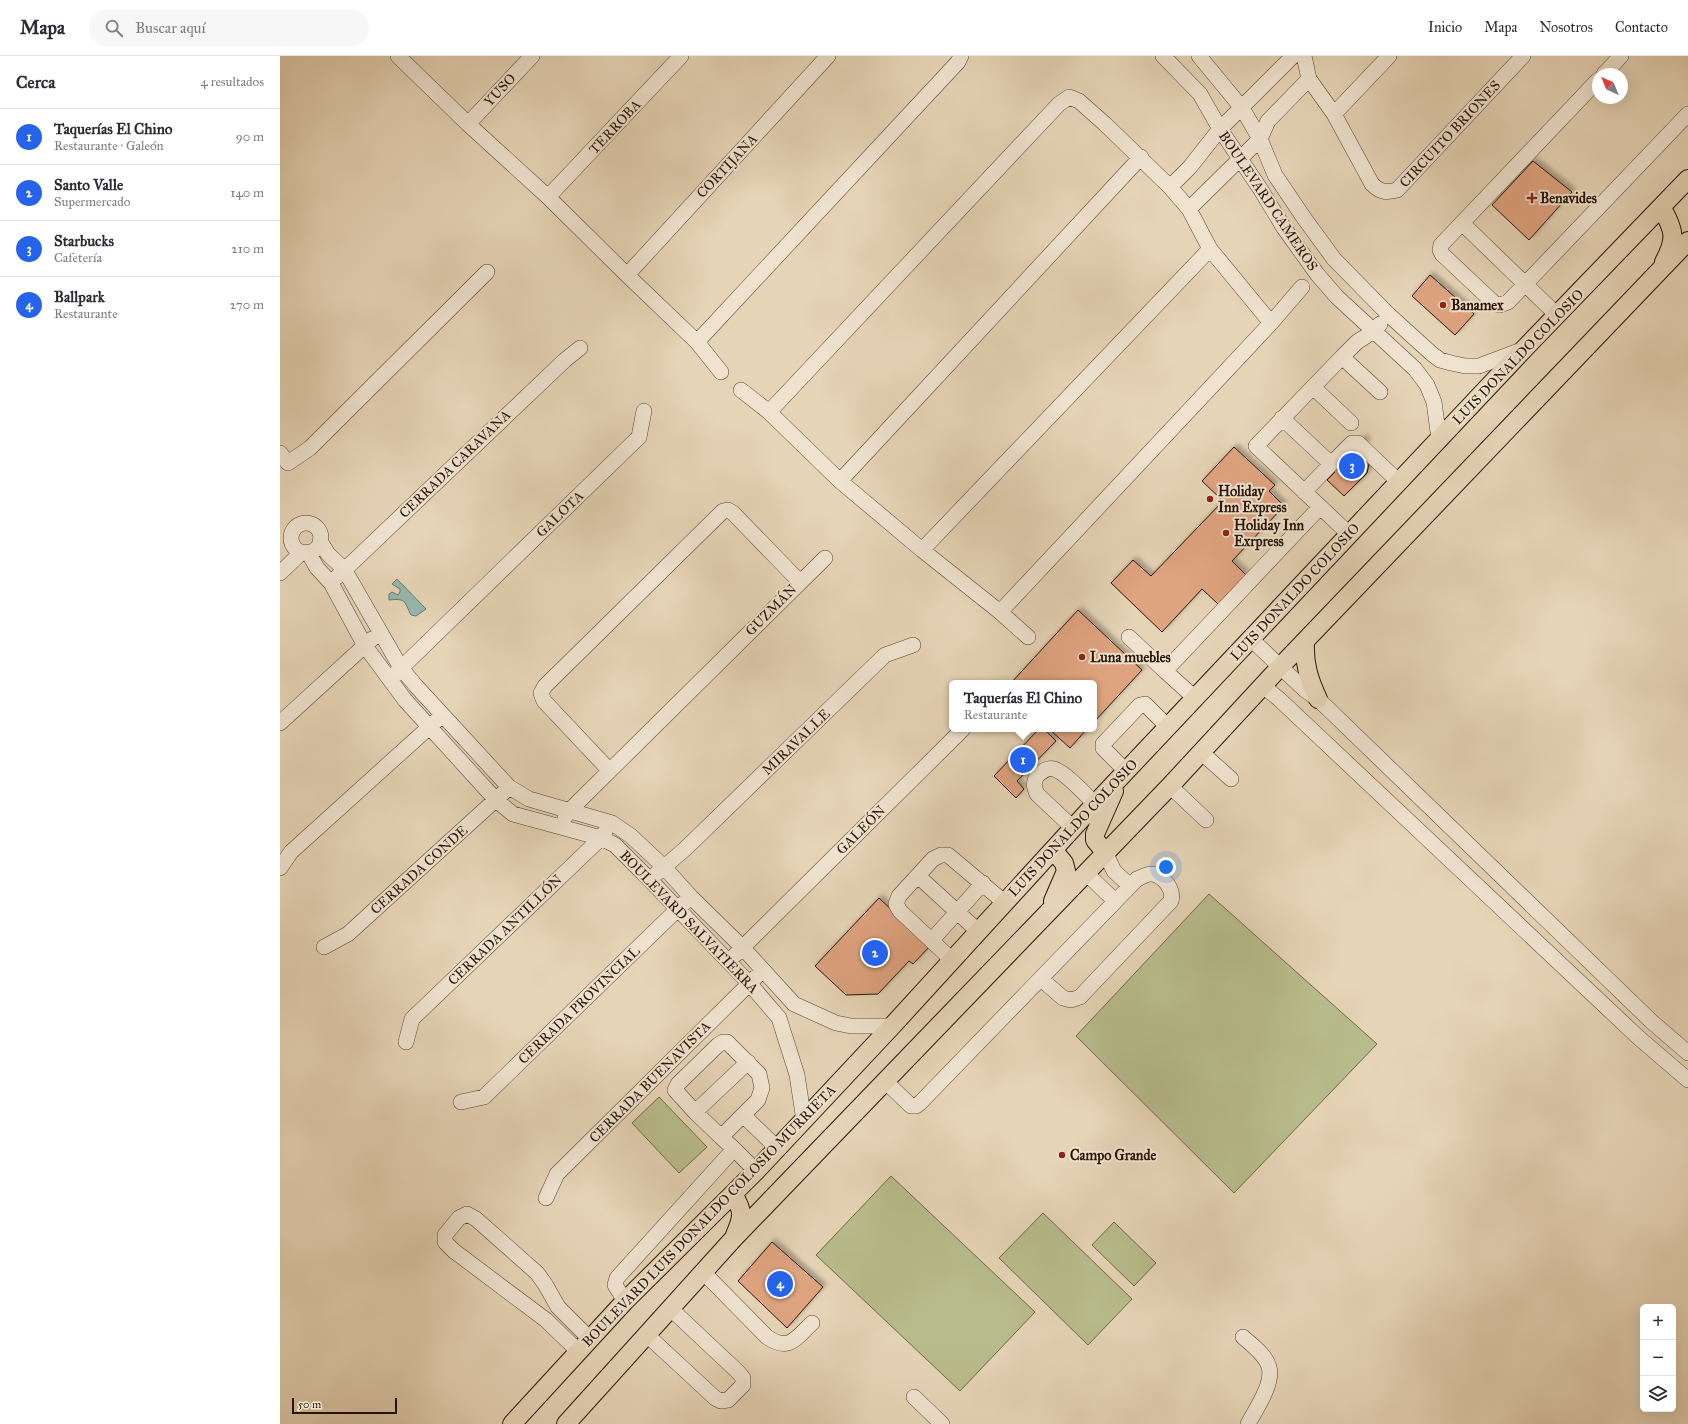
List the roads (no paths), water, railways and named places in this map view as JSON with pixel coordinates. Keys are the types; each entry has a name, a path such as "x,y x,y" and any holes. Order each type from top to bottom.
{"main road":[{"name":"LUIS DONALDO COLOSIO","path":"907,1009 1113,784 1524,349 1662,208 1688,179"},
{"path":"1657,275 1672,248 1673,238 1668,220 1662,208"},
{"path":"566,1424 734,1238 1170,786 1280,667 1305,643 1688,241"},
{"path":"1305,643 1307,674 1318,699"},
{"path":"1105,852 1095,840 1095,834 1112,796 1113,784"},
{"path":"1048,913 1066,871 1064,863 1053,850"},
{"name":"BOULEVARD LUIS DONALDO COLOSIO MURRIETA","path":"512,1424 624,1301 756,1171 907,1009"},
{"path":"733,1194 742,1213 741,1222 734,1238"}],"street":[{"path":"398,56 468,124 548,197 697,342 721,372"},
{"name":"YUSO","path":"468,124 532,56"},
{"name":"TERROBA","path":"548,197 681,56"},
{"name":"CORTIJANA","path":"627,275 828,56"},
{"path":"697,342 958,62 961,56"},
{"name":"BOULEVARD CAMEROS","path":"1163,56 1200,94 1220,129 1261,190 1284,228 1317,274 1337,297 1415,369 1427,385 1434,402 1439,439"},
{"name":"BOULEVARD CAMEROS","path":"1198,56 1242,108 1260,139 1275,175 1334,259 1389,315 1432,354 1440,360 1451,363 1465,366 1479,366 1524,349"},
{"path":"1170,187 1190,167 1220,129 1293,56"},
{"name":"CIRCUITO BRIONES","path":"1304,56 1310,79 1334,114 1372,184 1379,190 1388,192 1397,190 1523,56"},
{"path":"1334,114 1389,56"},
{"path":"1610,68 1621,56"},
{"path":"1189,209 1260,139 1268,121 1310,79"},
{"path":"1592,86 1441,245 1440,250 1442,254 1495,304 1500,305 1508,302 1688,114"},
{"path":"769,412 1059,104 1069,97 1079,101 1141,157 1170,187 1189,209 1210,249 1271,323"},
{"path":"840,481 1141,157"},
{"path":"1462,223 1557,315"},
{"path":"922,550 1210,249"},
{"path":"1317,274 1334,259"},
{"path":"284,458 310,448 488,272"},
{"path":"1000,612 1271,323 1302,287"},
{"path":"1349,534 1256,448 1257,444 1357,342 1374,331 1389,315"},
{"name":"CERRADA CARAVANA","path":"331,583 565,360 580,348"},
{"path":"1342,357 1380,392"},
{"path":"1313,387 1351,423"},
{"path":"741,390 769,412 840,481 922,550 1000,612 1028,637"},
{"name":"GALOTA","path":"389,679 639,437 644,411"},
{"path":"1282,418 1331,464"},
{"path":"1304,492 1352,443 1358,443 1399,482"},
{"path":"1165,671 1320,507"},
{"name":"GUZMÁN","path":"728,510 732,513 800,582 609,770 544,701 541,693 545,686 724,511 728,510"},
{"path":"280,573 305,552 318,547 320,541 319,530 315,526 304,523 298,525 294,529 291,540 293,545 305,552"},
{"name":"BOULEVARD SALVATIERRA","path":"320,541 328,554 344,569 401,668 509,787 529,799 612,823 632,836 742,947 794,1004 836,1023 851,1026 892,1026"},
{"name":"BOULEVARD SALVATIERRA","path":"305,552 331,583 365,646 389,679 428,727 496,800 513,814 601,838 615,845 749,983 779,1018 797,1075 804,1121"},
{"path":"800,582 825,558"},
{"path":"280,723 381,632"},
{"path":"1129,637 1195,698"},
{"path":"1251,639 1280,667 1318,699 1652,1022 1688,1053"},
{"name":"MIRAVALLE","path":"650,880 685,849 886,656 913,645"},
{"path":"1263,686 1279,698 1639,1038 1688,1080"},
{"path":"1126,771 1103,748 1103,744 1140,705 1145,704 1168,727"},
{"path":"280,868 292,852 443,715"},
{"name":"GALEÓN","path":"728,961 960,732"},
{"path":"1201,752 1231,780"},
{"path":"1073,828 1037,794 1034,787 1034,781 1038,776 1046,770 1052,768 1060,772 1095,804"},
{"path":"558,827 569,811 609,770"},
{"path":"1170,786 1206,820"},
{"name":"CERRADA CONDE","path":"324,947 348,934 509,787"},
{"name":"CERRADA ANTILLÓN","path":"406,1042 412,1019 601,838 612,823"},
{"path":"1455,865 1472,848"},
{"path":"1105,852 1114,871 1130,886"},
{"path":"952,960 900,911 896,904 899,896 933,859 941,855 948,855 1004,902"},
{"path":"1086,873 1115,901"},
{"path":"885,1081 911,1106 920,1104 1137,879 1147,874 1153,874 1170,887 1173,895 1171,902 1080,997 1071,1000 1063,998 1041,979"},
{"path":"918,876 978,931"},
{"path":"932,940 983,883"},
{"name":"CERRADA PROVINCIAL","path":"461,1102 484,1097 691,897"},
{"name":"CERRADA BUENAVISTA","path":"546,1198 557,1174 762,970"},
{"path":"779,1018 794,1004"},
{"path":"1639,1038 1652,1022"},
{"path":"721,1137 758,1100 762,1088 759,1074 727,1042 723,1042 718,1045 676,1086 675,1090 695,1112 756,1171"},
{"path":"695,1112 748,1062"},
{"path":"743,1115 777,1148"},
{"path":"624,1301 616,1285 616,1278 734,1149"},
{"path":"578,1351 546,1320 460,1256 445,1242 445,1235 459,1218 467,1214 476,1219 537,1273 558,1307 590,1339"},
{"path":"703,1272 767,1337 776,1343 785,1345 792,1342 812,1323"},
{"path":"546,1320 558,1307"},
{"path":"647,1335 714,1398 721,1401 728,1400 737,1392 743,1385 743,1378 671,1309"},
{"path":"1243,1337 1261,1354 1265,1360 1269,1367 1270,1378 1265,1392 1248,1424"},
{"path":"914,1397 942,1424"}],"water":[{"path":"397,579 426,609 416,616 411,615 406,604 402,600 389,600 389,594 392,592 398,595 400,592 400,589 392,584"}],"place":[{"name":"Benavides","path":"1532,198"},
{"name":"Banamex","path":"1443,305"},
{"name":"Starbucks","path":"1352,466"},
{"name":"Holiday Inn Express","path":"1210,499"},
{"name":"Holiday Inn Exrpress","path":"1226,533"},
{"name":"Luna muebles","path":"1082,657"},
{"name":"Taquerías El Chino","path":"1023,760"},
{"name":"Santo Valle","path":"875,953"},
{"name":"Campo Grande","path":"1062,1155"},
{"name":"Ballpark","path":"780,1284"}]}
